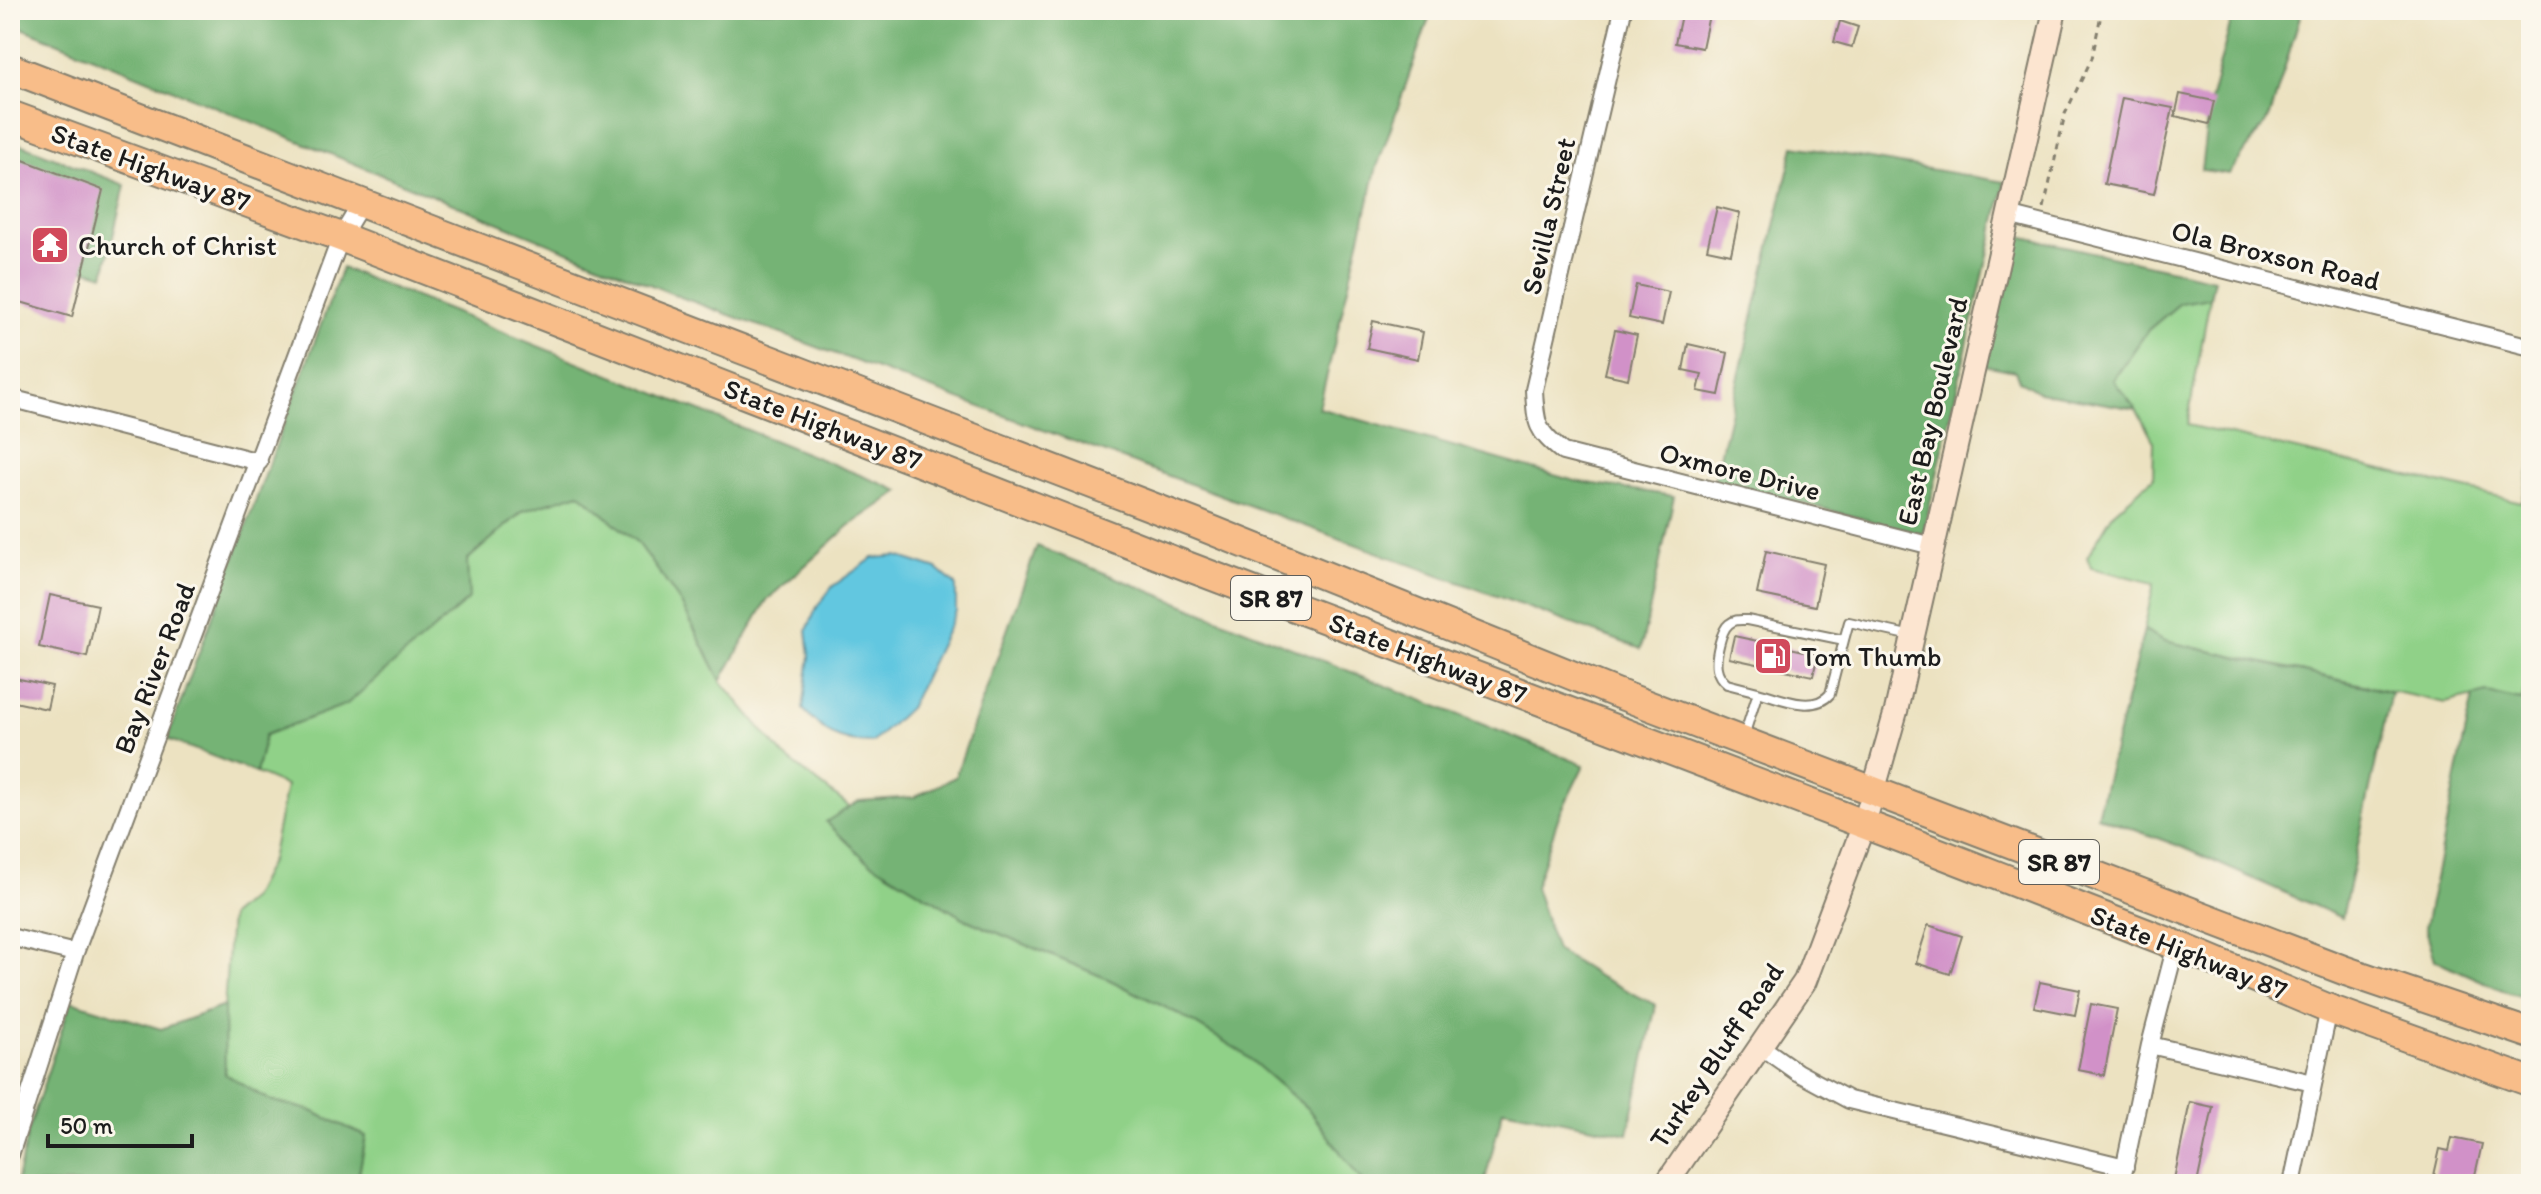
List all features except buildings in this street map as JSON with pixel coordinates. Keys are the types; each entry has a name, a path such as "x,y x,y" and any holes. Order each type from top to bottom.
{"highway":[{"name":"SR 87","path":"10,68 1179,517 1616,693 2346,971 2531,1034"},
{"name":"State Highway 87","path":"10,115 341,237 2176,945 2329,1009 2531,1082"}],"main road":[{"name":"East Bay Boulevard","path":"1864,824 1896,711 2055,10"},
{"name":"Turkey Bluff Road","path":"1666,1184 1805,981 1864,824"}],"street":[{"name":"Sevilla Street","path":"1541,434 1534,390 1623,10"},
{"name":"Bay River Road","path":"10,1155 75,953 341,237 361,204"},
{"name":"Ola Broxson Road","path":"2008,215 2531,347"},
{"path":"10,398 259,462"},
{"name":"Oxmore Drive","path":"1541,434 1563,452 1932,546"},
{"path":"10,937 75,953"},
{"path":"2121,1184 2150,1045 2176,945"},
{"path":"2292,1184 2329,1009"},
{"path":"2150,1045 2313,1083"},
{"path":"1760,1046 1797,1072 1849,1100 2125,1167"}],"lane":[{"path":"1844,640 1736,620 1724,629 1717,661 1719,674 1727,684 1806,704 1826,699 1830,694 1849,622 1912,636"},
{"path":"1742,740 1758,692"}],"path":[{"path":"2041,223 2065,114 2092,58 2102,10"}],"green space":[{"path":"10,10 1432,10 1376,170 1319,408 1575,481 1674,496 1641,649 683,298 10,23"},
{"path":"2234,10 2302,10 2270,116 2229,174 2201,170 2209,105"},
{"name":"Church of Christ","path":"10,140 125,185 104,275 10,248"},
{"path":"1794,146 2005,182 1923,534 1714,481"},
{"path":"2015,235 2214,279 2210,298 2180,303 2148,330 2113,380 2136,409 2038,392 2019,380 2015,371 1984,365"},
{"path":"342,268 900,491 849,526 767,600 721,681 681,603 639,544 579,493 523,511 467,560 469,599 347,704 265,735 256,773 167,739"},
{"path":"2210,298 2187,425 2522,502 2531,464 2531,657 2522,700 2487,693 2445,703 2165,641 2144,630 2154,583 2091,568 2087,557 2114,512 2153,478 2154,442 2136,409 2113,381 2148,330 2180,303"},
{"path":"579,493 639,544 681,603 721,681 784,756 850,807 826,822 886,872 967,920 1108,979 1179,1014 1243,1053 1309,1110 1364,1184 357,1184 366,1136 309,1110 269,1100 225,1074 223,1026 230,916 252,897 271,860 286,786 256,773 265,735 347,704 467,560 523,511"},
{"path":"1037,546 1584,765 1559,816 1535,887 1556,950 1596,975 1656,1005 1628,1134 1503,1109 1484,1184 1364,1184 1309,1110 1243,1053 1179,1014 1108,979 967,920 865,859 826,822 859,801 915,797 955,777"},
{"path":"2144,630 2165,641 2391,692 2342,918 2179,846 2097,816"},
{"path":"2487,693 2531,702 2531,999 2509,993 2435,960 2425,926 2473,696"},
{"path":"71,1001 161,1029 224,1006 225,1074 269,1100 309,1110 366,1136 357,1184 16,1184 28,1132"}],"water":[{"path":"897,556 937,569 956,585 956,611 910,707 872,743 850,741 818,725 803,709 810,656 807,630 817,607 833,586 873,558"}],"place":[{"name":"Church of Christ","path":"50,245"},
{"name":"Tom Thumb","path":"1773,656"}]}
